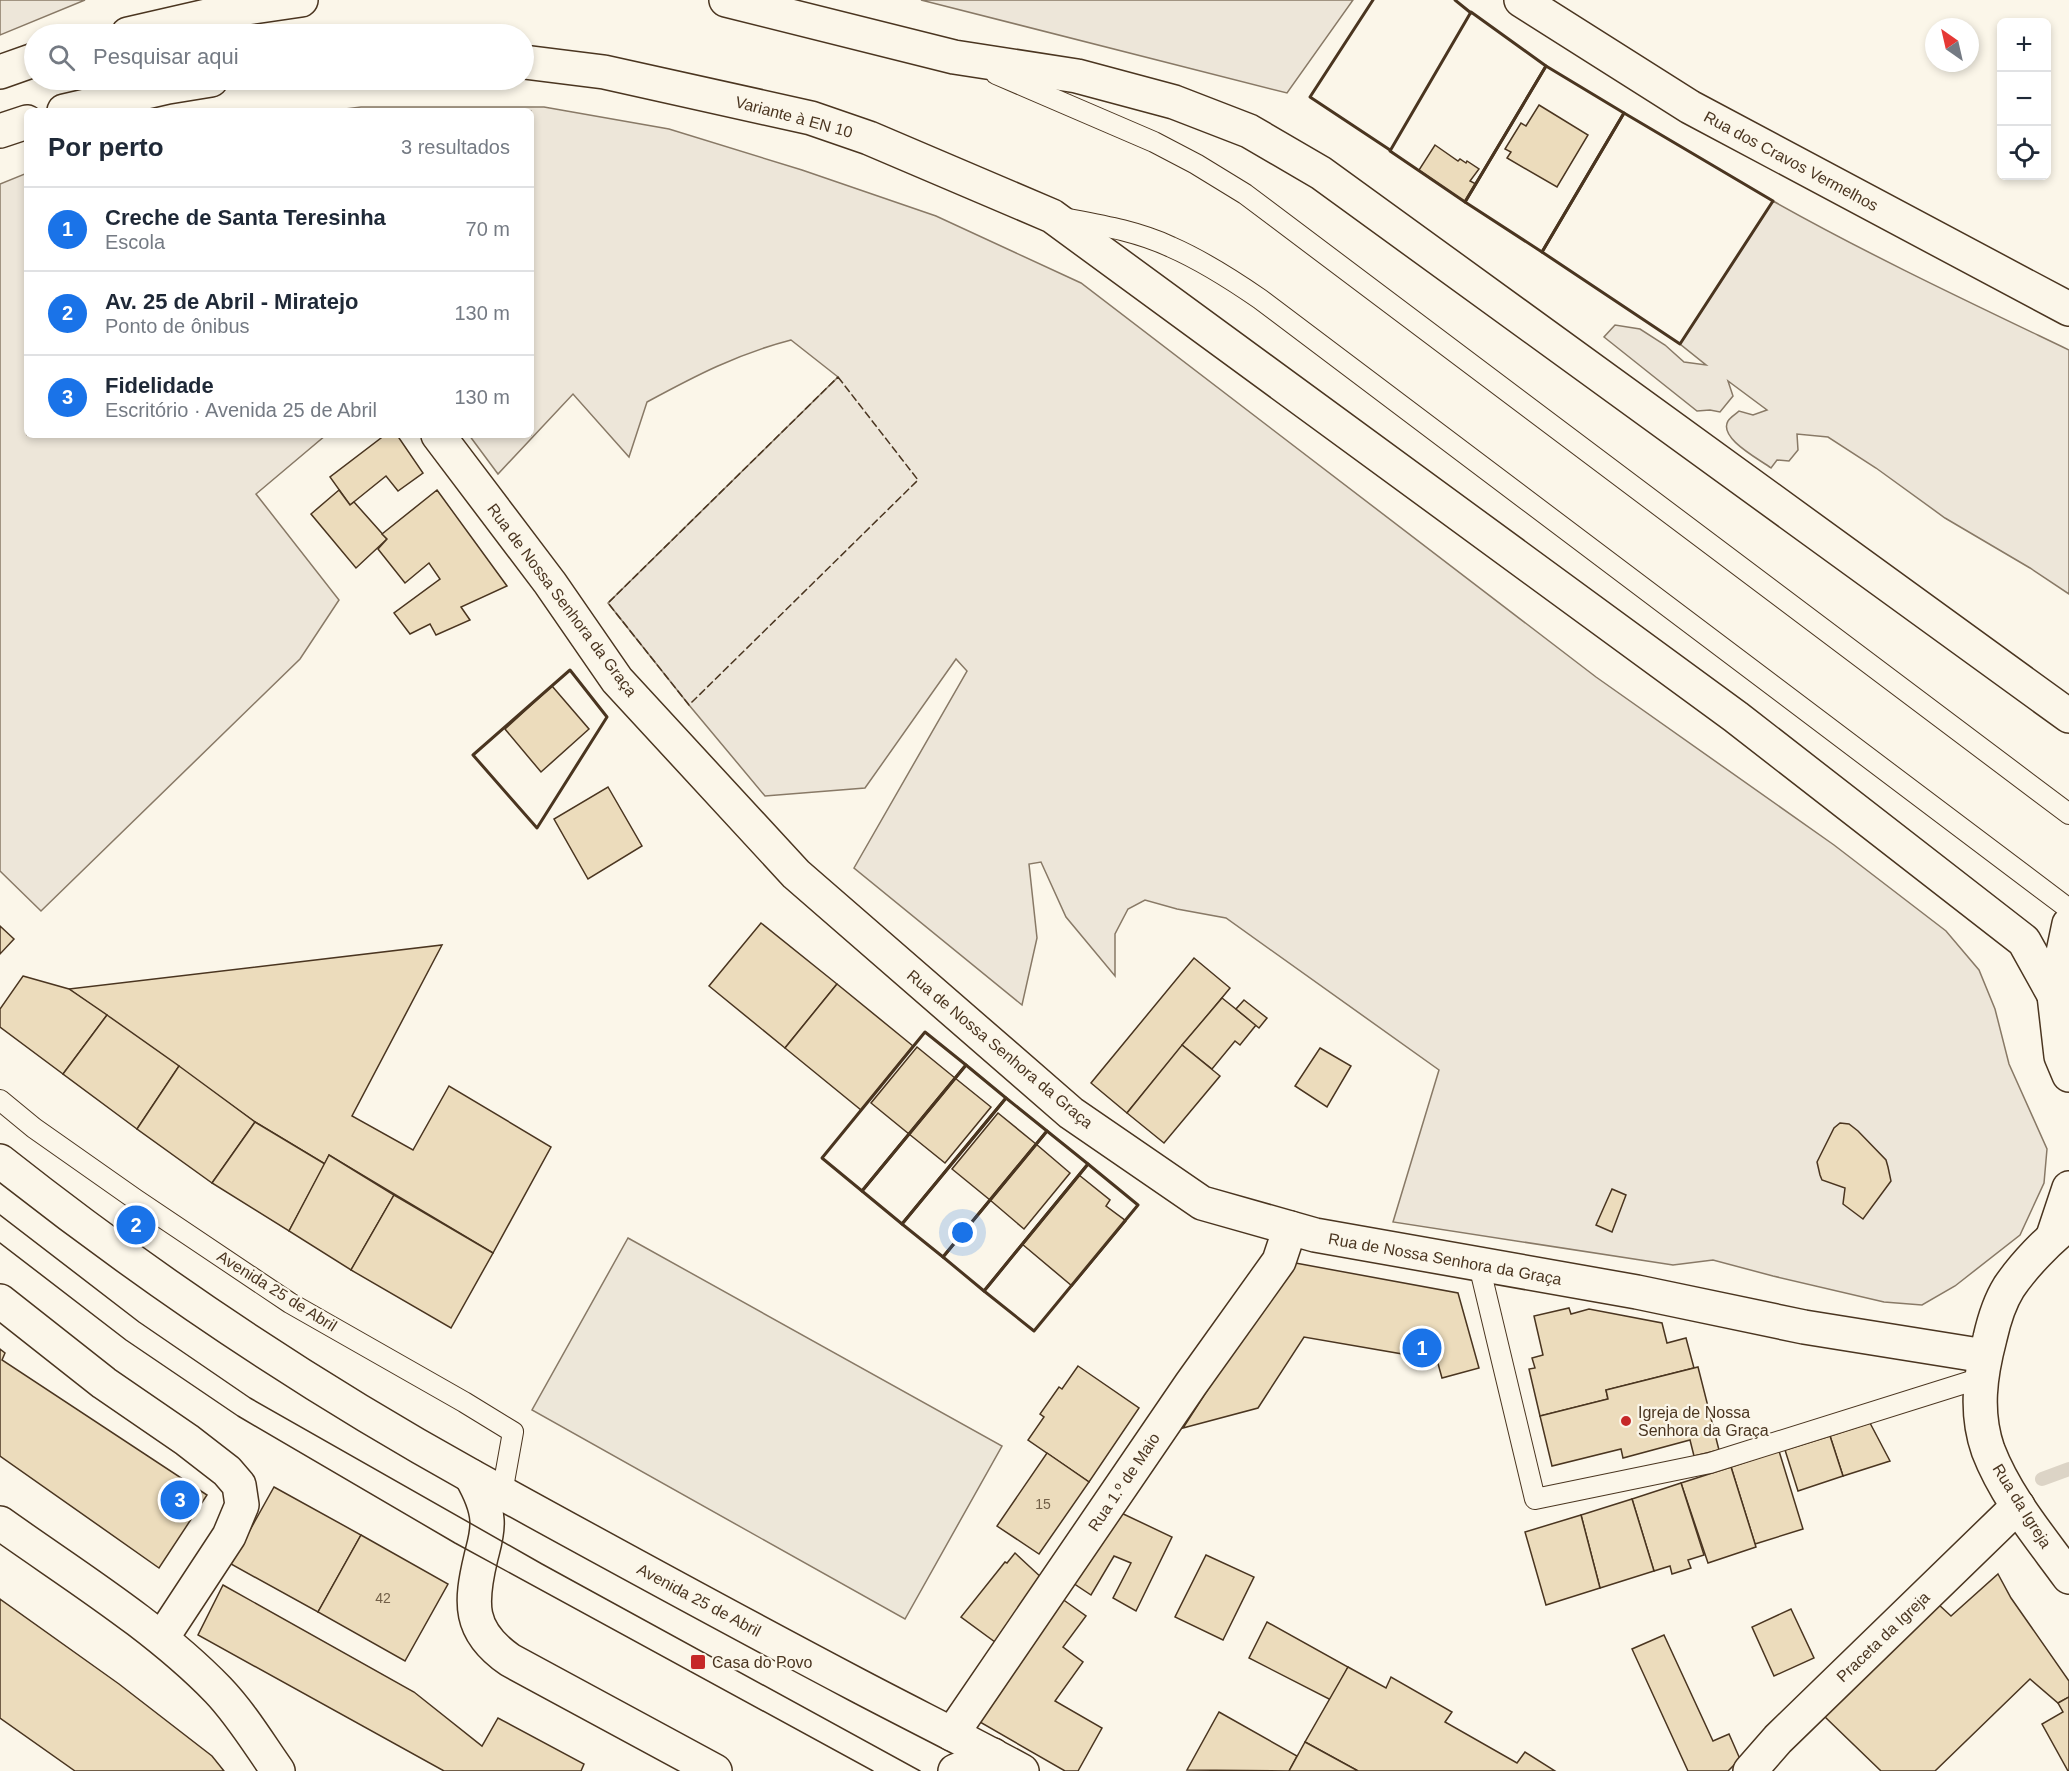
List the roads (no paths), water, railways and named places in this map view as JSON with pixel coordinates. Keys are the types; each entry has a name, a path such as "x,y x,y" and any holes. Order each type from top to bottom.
{"street":[{"path":"172,24 233,10 301,0"},
{"path":"726,0 954,57 1077,76 1174,102 1249,131 1321,173 2069,716"},
{"name":"Rua dos Cravos Vermelhos","path":"1521,0 1690,107 2069,309"},
{"name":"Variante à EN 10","path":"534,63 604,72 811,118 868,138 1052,216 1764,739 2025,942 2054,995"},
{"path":"0,72 24,64"},
{"path":"76,108 151,90"},
{"path":"0,131 24,123"},
{"name":"Rua de Nossa Senhora da Graça","path":"440,438 550,583 617,680 795,874 1071,1113 1202,1203 1315,1235 1637,1292 1983,1367"},
{"path":"2069,924 2054,995 2061,1056 2069,1075"},
{"name":"Avenida 25 de Abril","path":"0,1161 117,1250 221,1323 375,1420 502,1493 1022,1771"},
{"name":"Rua da Igreja","path":"2069,1188 2061,1230 2010,1287 1996,1313 1983,1367 1979,1407 1984,1435 1995,1466 2018,1506 2069,1577"},
{"name":"Rua 1.º de Maio","path":"952,1734 1191,1384 1279,1261 1290,1228"},
{"path":"0,1301 104,1383 187,1440 227,1471 239,1485 242,1505 229,1536 162,1638"},
{"path":"471,1476 485,1507 487,1520 487,1533 477,1576 474,1606 482,1632 488,1642 510,1660 712,1770"},
{"name":"Praceta da Igreja","path":"1750,1771 1778,1739 2018,1506"},
{"path":"0,1523 162,1638 218,1690 278,1771"},
{"path":"955,1771 993,1755"}],"lane":[{"path":"954,57 1081,109 1154,142 1245,194 2069,814"},
{"path":"1052,216 1126,231 1170,246 1216,269 1260,299 2069,909"},
{"name":"Avenida 25 de Abril","path":"0,1100 34,1128 126,1193 290,1303 513,1432 502,1493"},
{"path":"1479,1265 1535,1499 1710,1463 1983,1367"}],"waterway":[{"path":"2042,1479 2069,1469"}],"tram line":[{"path":"0,1215 139,1322 250,1398 542,1564 920,1771"},
{"path":"0,1243 126,1340 238,1416 455,1543 873,1771"}],"place":[{"name":"Av. 25 de Abril - Miratejo","path":"136,1225"},
{"name":"Creche de Santa Teresinha","path":"1422,1348"},
{"name":"Igreja de Nossa Senhora da Graça","path":"1626,1421"},
{"name":"Fidelidade","path":"180,1500"},
{"name":"Casa do Povo","path":"698,1662"}]}
